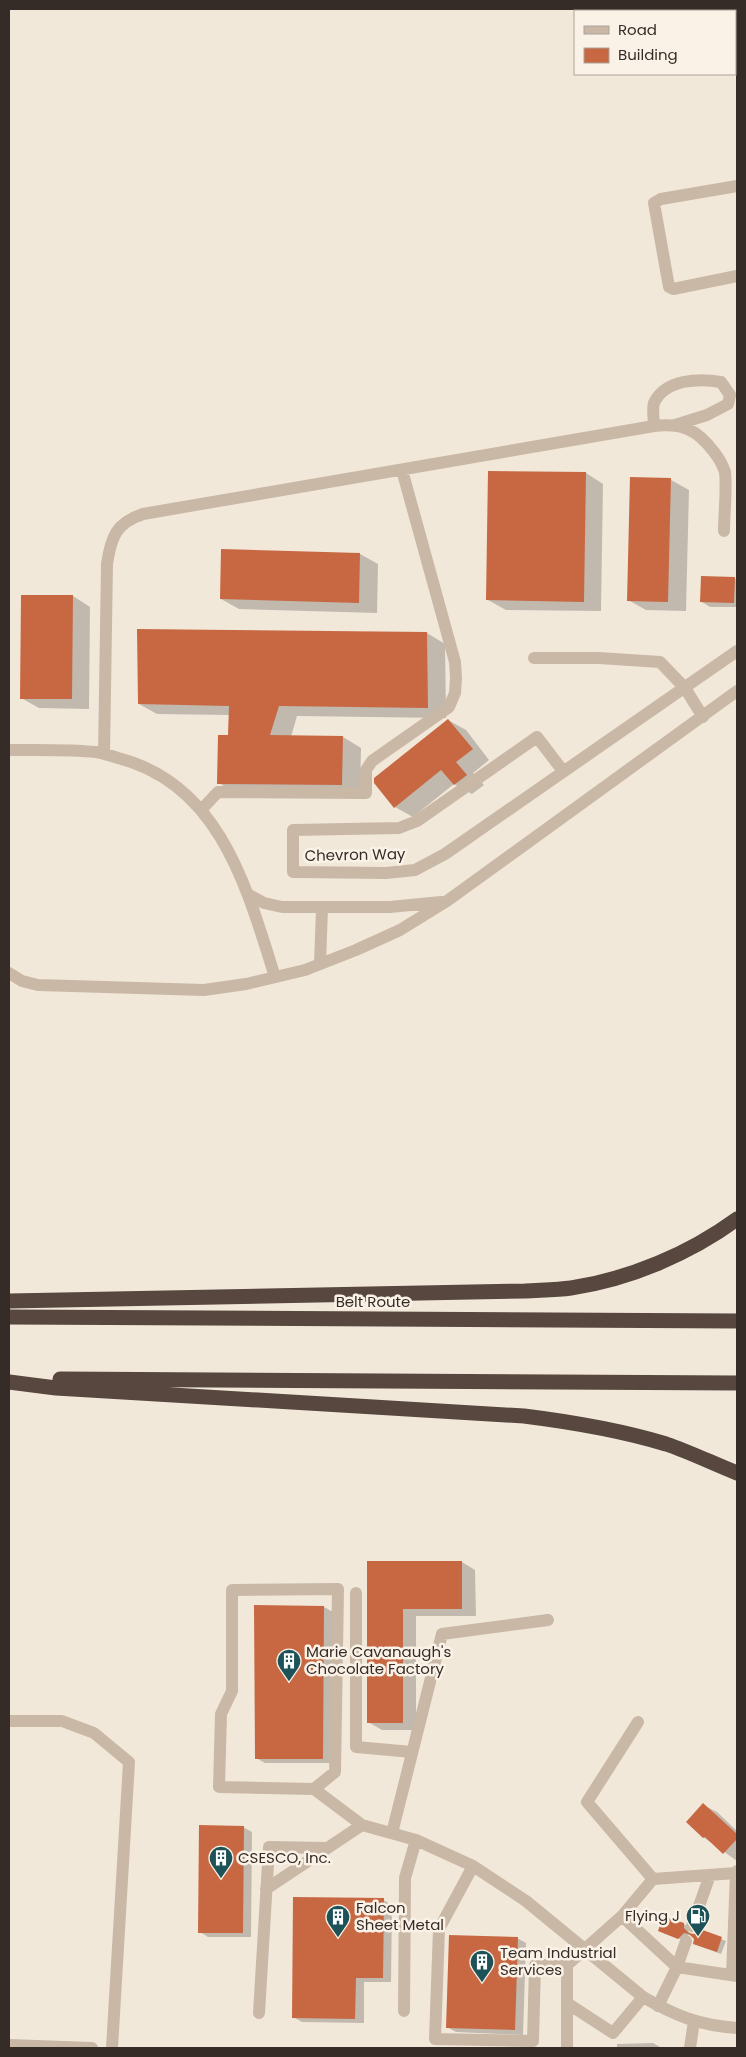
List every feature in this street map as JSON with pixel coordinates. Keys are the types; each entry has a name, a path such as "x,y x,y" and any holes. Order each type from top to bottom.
{"highway":[{"path":"9,1301 525,1291 571,1288 625,1275 674,1257 722,1230 737,1219"},
{"name":"Belt Route","path":"9,1318 737,1321"},
{"path":"9,1381 737,1383"},
{"path":"9,1381 56,1388 524,1416 565,1421 667,1444 737,1473"}],"street":[{"path":"737,186 661,199 654,203 669,287 674,289 737,276"},
{"path":"104,754 107,564 110,546 116,532 128,519 143,514 654,426 675,425 707,415 728,404 730,395 721,382 705,379 680,382 661,393 654,404 654,426"},
{"path":"675,425 686,428 703,438 716,455 724,472 724,531"},
{"path":"201,810 218,792 366,793 366,770 372,761 449,707 455,692 455,662 402,470"},
{"name":"Chevron Way","path":"562,771 537,737 417,821 399,828 293,830 293,872 386,873 415,870 446,854 562,771 737,651"},
{"path":"534,658 599,658 660,662 685,688 703,718"},
{"path":"9,973 22,981 38,985 204,990 246,984 320,964 400,930 446,901 737,692"},
{"path":"9,750 97,752 138,763 167,779 189,796 209,818 225,845 249,895 275,977"},
{"path":"249,895 264,903 282,907 390,907 446,901"},
{"path":"320,964 322,908"},
{"path":"314,1789 334,1772 338,1590 232,1590 232,1690 221,1714 219,1786 314,1789 362,1825 416,1840 473,1866 526,1901 643,1997 658,2006 694,2021 737,2028"},
{"path":"356,1592 356,1747 412,1752"},
{"path":"392,1833 442,1634 548,1620"},
{"path":"9,1721 62,1721 94,1734 129,1762 112,2048"},
{"path":"638,1722 587,1802 653,1879"},
{"path":"266,1888 362,1825"},
{"path":"404,2011 405,1878 416,1840"},
{"path":"259,2013 269,1847 327,1848"},
{"path":"473,1866 439,1929 435,2038 533,2041 534,1965 567,1965 622,1916 653,1879 737,1872 734,1975 676,1967 622,1916"},
{"path":"692,1926 710,1875"},
{"path":"658,2006 686,1942"},
{"path":"567,1965 567,2048"},
{"path":"567,2003 613,2033 643,1997"},
{"path":"690,2048 694,2021"},
{"path":"9,2045 92,2048"}],"building":[{"path":"488,471 586,472 584,602 486,600"},
{"path":"630,477 671,478 668,602 627,601"},
{"path":"221,549 360,553 359,603 220,599"},
{"path":"701,576 735,577 734,603 700,602"},
{"path":"21,595 73,595 72,699 20,699"},
{"path":"137,629 427,632 428,708 279,706 270,735 343,736 342,785 217,784 218,735 228,735 229,706 138,704"},
{"path":"448,719 473,749 456,762 467,775 454,785 441,770 394,808 374,783 374,778"},
{"path":"367,1561 462,1561 462,1609 403,1609 403,1723 367,1723"},
{"name":"Marie Cavanaugh's Chocolate Factory","path":"254,1605 324,1606 323,1759 255,1759"},
{"path":"703,1803 737,1834 737,1839 723,1854 686,1822"},
{"name":"CSESCO, Inc.","path":"199,1825 244,1826 243,1933 198,1933"},
{"name":"Falcon Sheet Metal","path":"293,1897 384,1898 383,1978 356,1978 355,2019 292,2018"},
{"path":"663,1916 684,1923 684,1928 689,1933 694,1934 700,1929 722,1937 717,1952 693,1944 694,1939 689,1934 684,1933 678,1939 658,1931"},
{"name":"Team Industrial Services","path":"449,1935 518,1937 515,2030 446,2028"}],"place":[{"name":"Marie Cavanaugh's Chocolate Factory","path":"289,1682"},
{"name":"CSESCO, Inc.","path":"221,1879"},
{"name":"Flying J","path":"698,1937"},
{"name":"Falcon Sheet Metal","path":"338,1938"},
{"name":"Team Industrial Services","path":"482,1983"}]}
